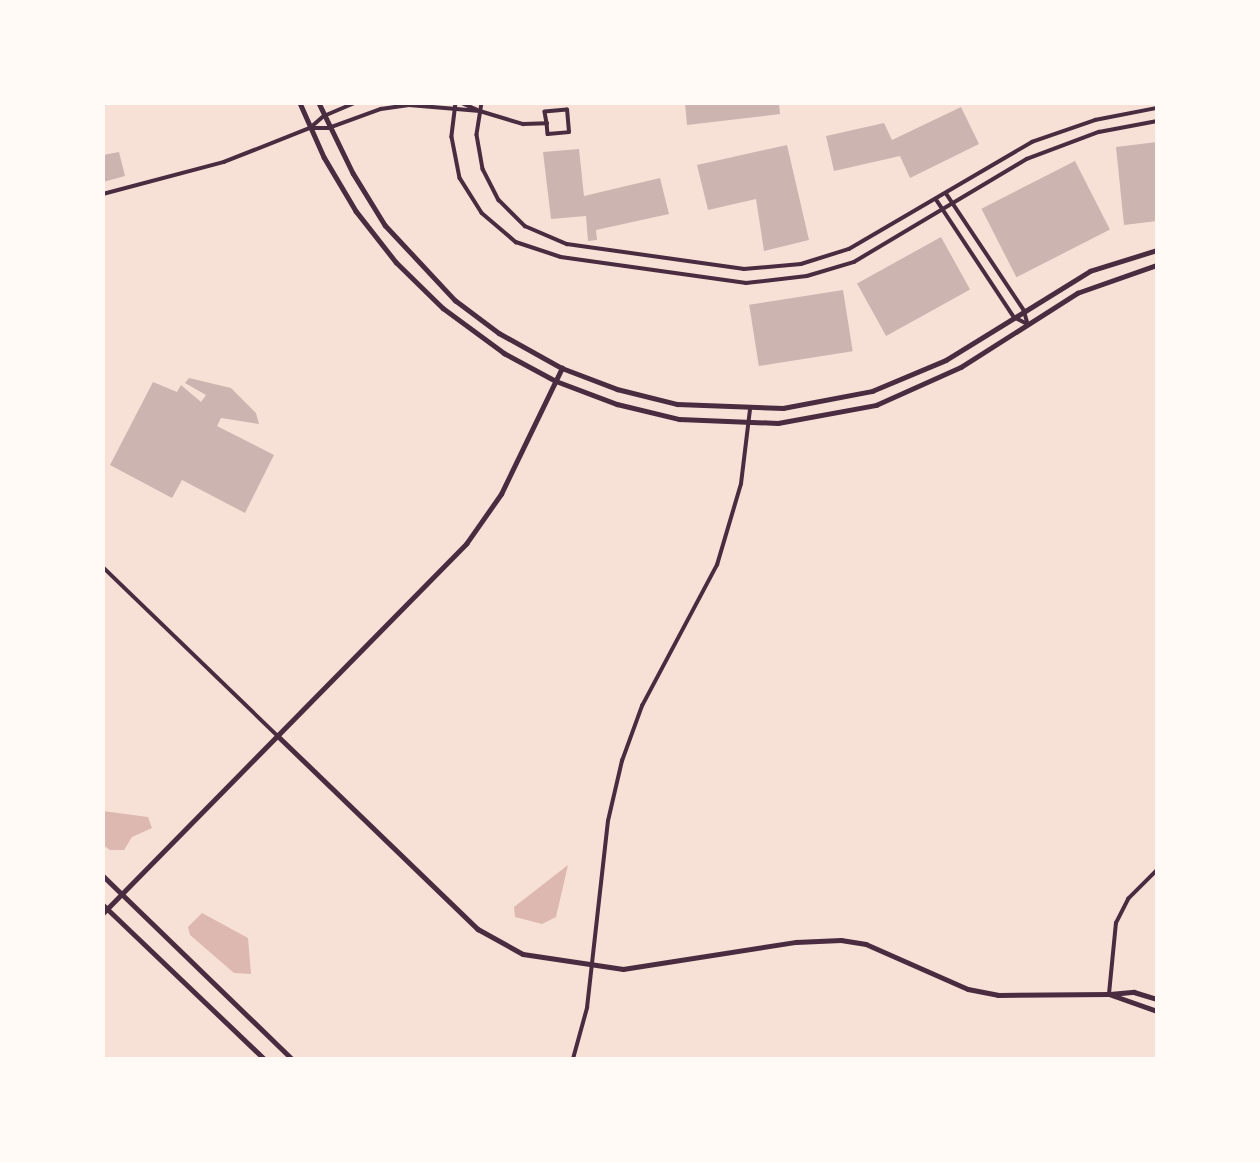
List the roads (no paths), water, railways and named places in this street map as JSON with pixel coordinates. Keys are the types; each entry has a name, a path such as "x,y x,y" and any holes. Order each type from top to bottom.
{"main road":[{"path":"103,876 292,1059"},
{"path":"105,909 264,1059"}],"street":[{"path":"300,103 310,128 356,211 411,279 474,332 556,380 655,414 750,424 824,418 901,396 961,367 1099,282 1157,265"},
{"path":"319,103 329,128 373,208 427,274 485,323 562,368 657,400 750,410 818,404 898,382 946,360 1090,271 1157,250"},
{"path":"103,194 224,162 310,128 324,116 355,103"},
{"path":"456,103 455,158 475,205 507,236 548,254 717,281 778,280 863,258 1049,149 1108,130 1157,121"},
{"path":"462,103 523,124 547,123"},
{"path":"482,103 480,158 499,200 525,226 567,244 731,269 780,267 849,250 945,192 1047,136 1118,114 1157,108"},
{"path":"310,128 329,128 396,106 454,112 480,111"},
{"path":"567,110 569,132 548,134 547,123 545,112 567,110"},
{"path":"945,192 1024,310 1028,324"},
{"path":"936,199 1014,317 1028,324"},
{"path":"105,909 466,544 501,494 562,368"},
{"path":"573,1059 593,965 608,821 622,761 642,706 717,565 741,484 750,410"},
{"path":"103,567 489,936 523,954 593,965 654,967 796,942 841,940 866,944 968,989 998,995 1134,992 1157,999"},
{"path":"1110,994 1116,923 1128,899 1157,870"},
{"path":"1110,994 1157,1011"}]}
